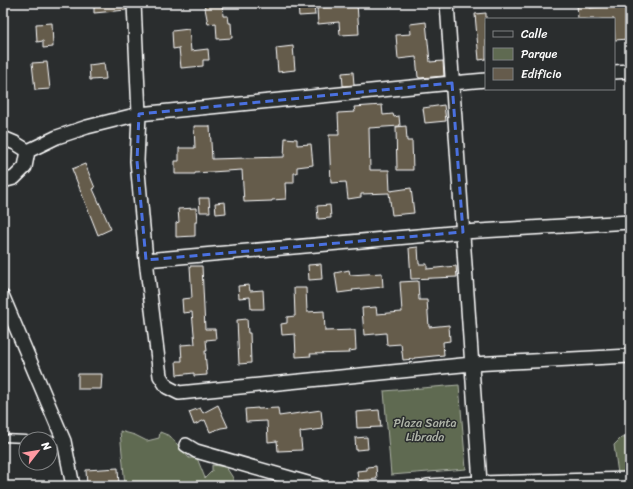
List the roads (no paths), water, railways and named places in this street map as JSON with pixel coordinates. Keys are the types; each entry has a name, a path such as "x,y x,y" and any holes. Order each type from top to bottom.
{"street":[{"path":"134,3 139,114 137,160 146,260 160,376 167,387 180,393 472,364 630,356"},
{"path":"447,3 480,483"},
{"path":"615,72 630,71"},
{"path":"28,151 87,127 139,114 485,80"},
{"path":"3,138 28,151"},
{"path":"3,181 14,178 25,167 28,151"},
{"path":"146,260 462,232 630,222"},
{"path":"3,297 64,441 73,486"},
{"path":"186,445 196,451 318,486"},
{"path":"427,486 630,479"}],"lane":[{"path":"3,438 18,439"},
{"path":"58,441 64,441"}],"park label":[{"name":"Plaza Santa Librada","path":"425,430"}]}
